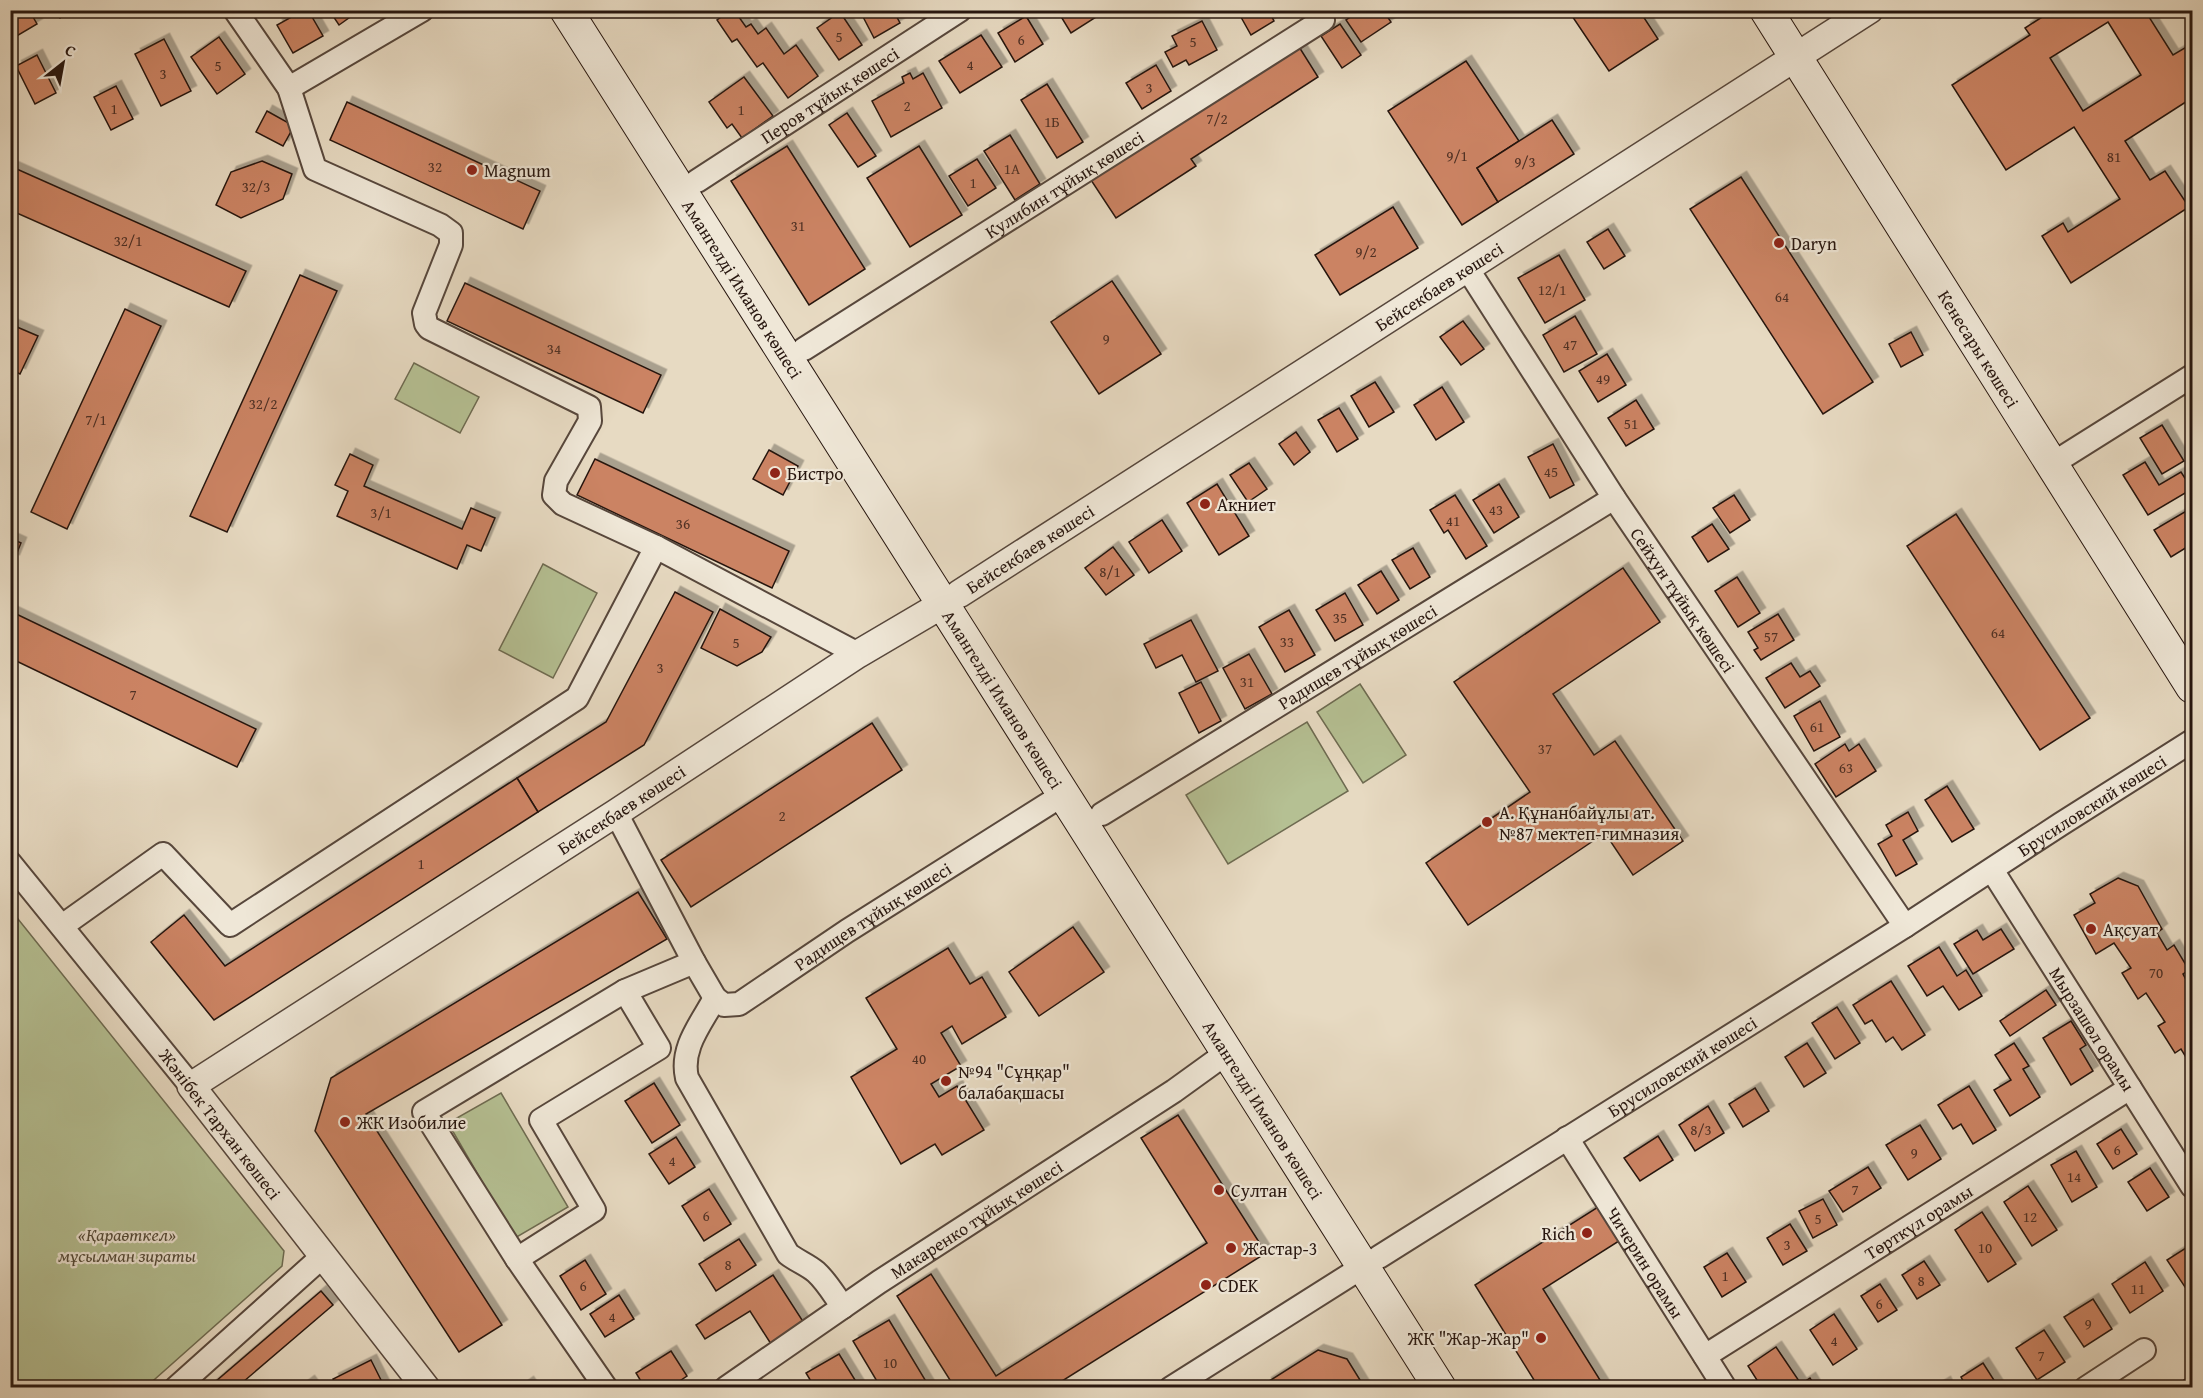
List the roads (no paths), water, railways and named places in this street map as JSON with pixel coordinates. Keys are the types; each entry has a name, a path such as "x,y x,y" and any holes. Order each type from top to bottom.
{"main road":[{"name":"Амангелді Иманов көшесі","path":"566,10 951,599 1102,814 1371,1261 1440,1388"},
{"name":"Амангелді Иманов көшесі","path":"588,10 804,349 1064,794 1228,1052 1371,1261 1462,1388"},
{"name":"Кенесары көшесі","path":"1766,10 2193,687"}],"street":[{"path":"235,10 289,88 315,169 440,225 451,233 451,245 424,313 429,328 589,407 590,421 556,482 554,495 563,504 656,547 858,654"},
{"path":"289,88 422,10"},
{"name":"Перов тұйық көшесі","path":"697,181 960,10"},
{"name":"Бейсекбаев көшесі","path":"191,1086 616,813 858,654 951,599 1869,10"},
{"name":"Кулибин тұйық көшесі","path":"804,349 1320,15"},
{"name":"Сейхун тұйық көшесі","path":"1467,268 1614,498 1905,926"},
{"path":"2052,464 2193,376"},
{"name":"Радищев тұйық көшесі","path":"1102,814 1614,498"},
{"path":"62,926 163,854 230,925 577,698 656,547"},
{"name":"Брусиловский көшесі","path":"1171,1388 1905,926 2193,741"},
{"name":"Радищев тұйық көшесі","path":"715,999 724,1005 739,1004 847,931 1064,794"},
{"path":"616,813 715,999 686,1050 684,1066 687,1078 788,1254 814,1270 843,1307"},
{"name":"Жәнібек Тархан көшесі","path":"10,863 191,1086 426,1388"},
{"name":"Мырзашөл орамы","path":"1992,870 2193,1186"},
{"path":"606,1388 517,1259 424,1112 625,991 694,962"},
{"path":"517,1259 594,1210 542,1120 659,1048 625,991"},
{"name":"Макаренко тұйық көшесі","path":"726,1388 843,1307 1174,1090 1228,1052"},
{"name":"Төрткүл орамы","path":"1705,1356 2130,1088"},
{"name":"Чичерин орамы","path":"1567,1138 1725,1388"},
{"path":"176,1388 323,1256"},
{"path":"2086,1388 2144,1350"}],"place":[{"name":"Magnum","path":"472,170"},
{"name":"Daryn","path":"1779,243"},
{"name":"Бистро","path":"775,473"},
{"name":"Акниет","path":"1205,504"},
{"name":"А. Құнанбайұлы ат. №87 мектеп-гимназия","path":"1487,822"},
{"name":"Ақсуат","path":"2091,929"},
{"name":"№94 \"Сұңқар\" балабақшасы","path":"946,1081"},
{"name":"ЖК Изобилие","path":"345,1122"},
{"name":"Султан","path":"1219,1190"},
{"name":"Rich","path":"1587,1233"},
{"name":"Жастар-3","path":"1231,1248"},
{"name":"CDEK","path":"1206,1285"},
{"name":"ЖК \"Жар-Жар\"","path":"1541,1338"}],"park label":[{"name":"«Қараөткел» мұсылман зираты","path":"127,1244"}]}
